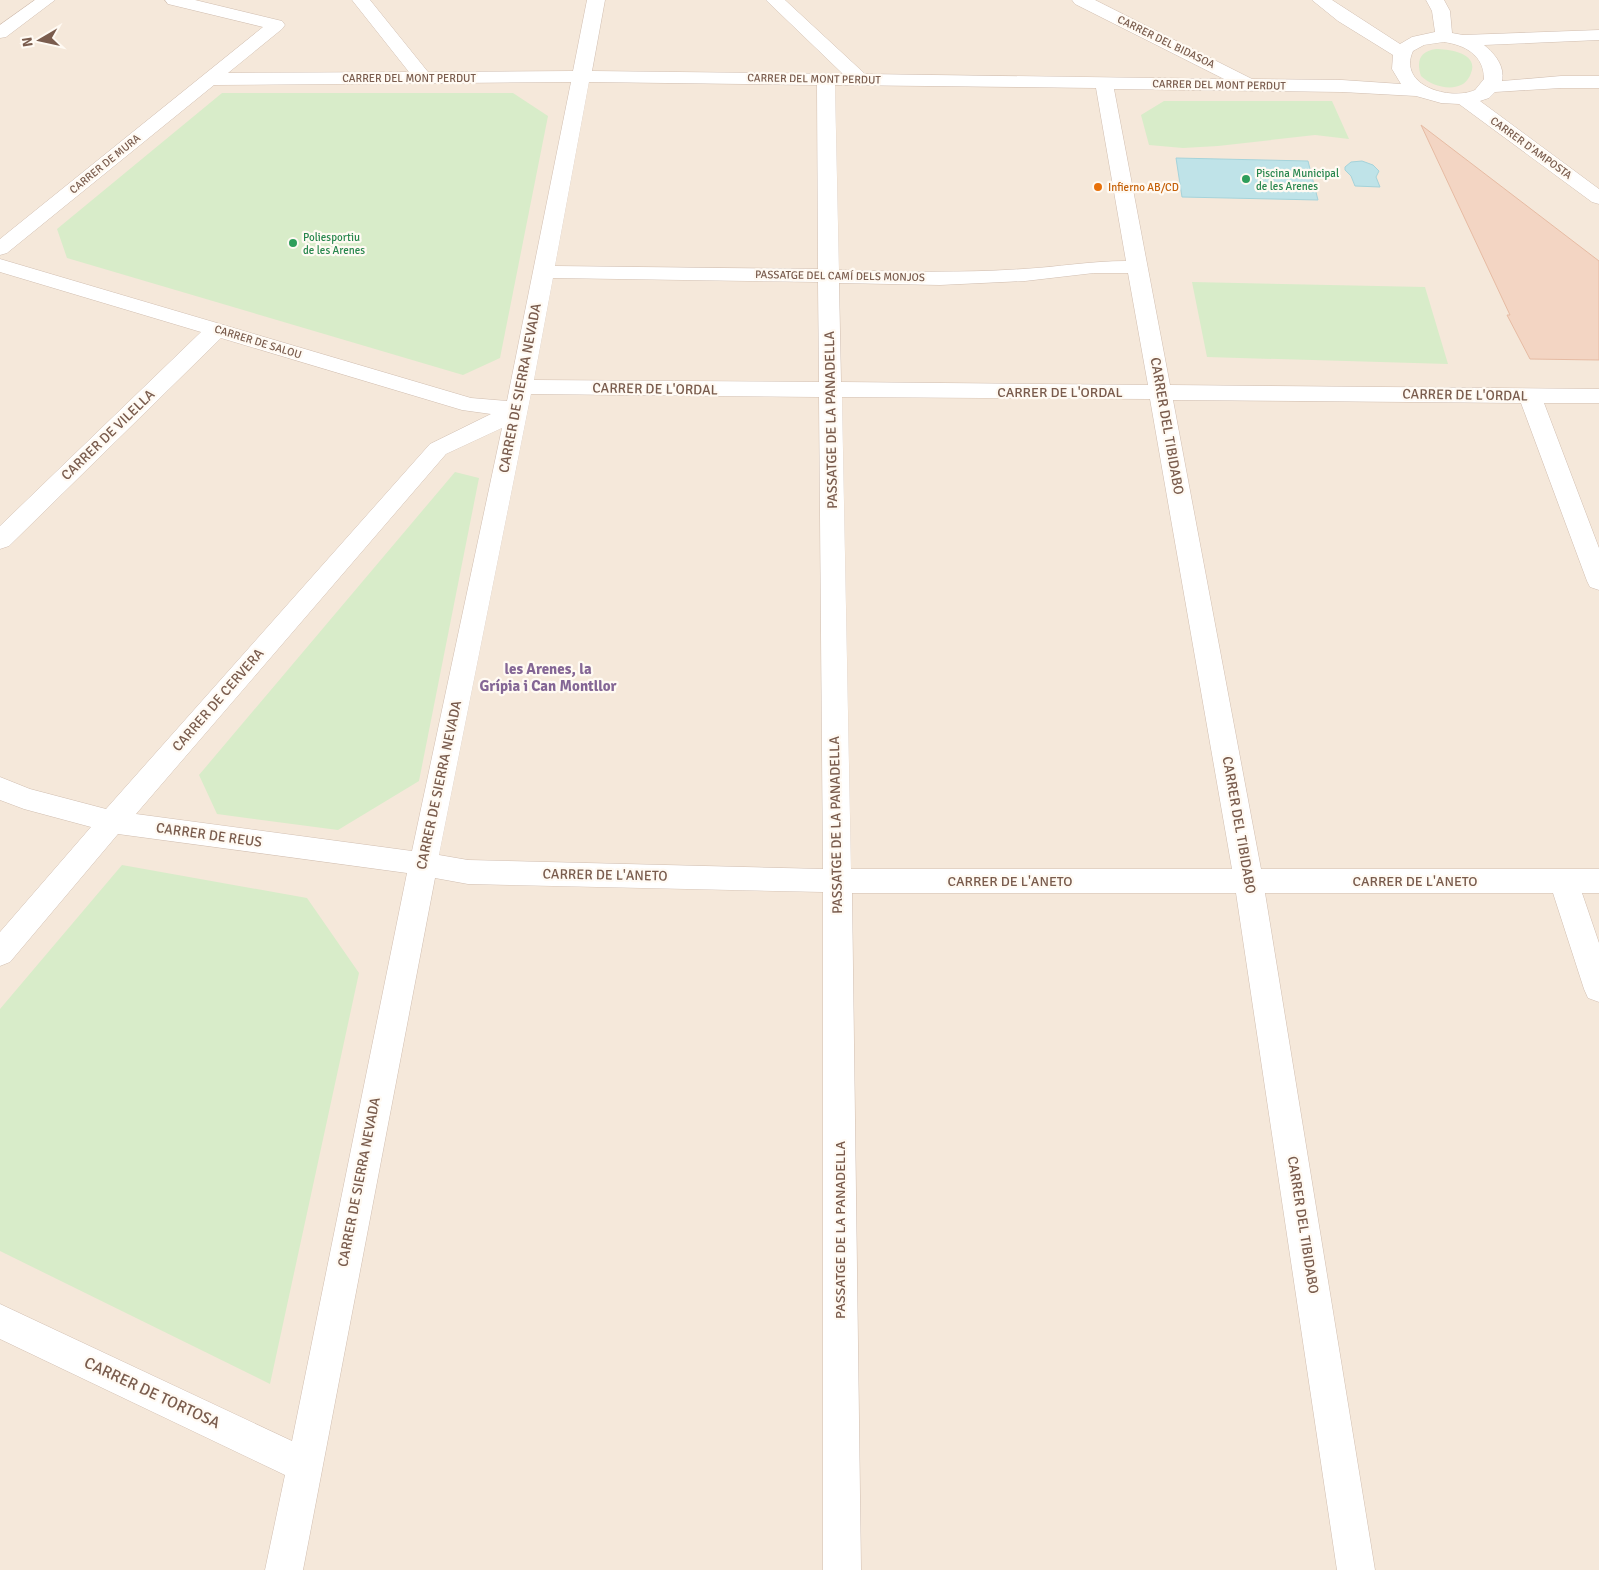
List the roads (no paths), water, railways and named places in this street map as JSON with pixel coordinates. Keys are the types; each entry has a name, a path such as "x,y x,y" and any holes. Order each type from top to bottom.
{"street":[{"path":"0,33 46,0"},
{"name":"CARRER DE MURA","path":"0,249 276,25 174,0"},
{"path":"360,0 422,78"},
{"name":"CARRER DE SIERRA NEVADA","path":"284,1570 422,864 519,398 596,0"},
{"path":"774,0 860,80"},
{"name":"CARRER DEL BIDASOA","path":"1080,0 1251,85"},
{"path":"1321,0 1344,17 1402,53"},
{"path":"1435,0 1453,38 1477,47 1491,61 1495,74 1490,87 1481,95 1463,98 1439,97 1418,91 1405,78 1400,64 1402,53 1411,44 1426,38 1453,38 1599,35"},
{"name":"CARRER DEL MONT PERDUT","path":"210,78 581,76 1342,86 1418,91"},
{"name":"PASSATGE DE LA PANADELLA","path":"826,80 837,881 842,1570"},
{"path":"1490,87 1561,82 1599,82"},
{"name":"CARRER DEL TIBIDABO","path":"1104,83 1137,267 1162,392 1250,882 1356,1570"},
{"name":"CARRER D'AMPOSTA","path":"1463,98 1599,198"},
{"name":"CARRER DE SALOU","path":"0,265 470,405 519,398"},
{"name":"PASSATGE DEL CAMÍ DELS MONJOS","path":"542,272 940,279 1026,275 1094,267 1137,267"},
{"name":"CARRER DE VILELLA","path":"0,540 216,330"},
{"name":"CARRER DE L'ORDAL","path":"519,398 830,391 1599,396"},
{"path":"1530,396 1599,581"},
{"name":"CARRER DE CERVERA","path":"438,449 493,423 519,398"},
{"name":"CARRER DE CERVERA","path":"0,953 438,449 470,405"},
{"name":"CARRER DE REUS","path":"0,788 24,798 112,822 422,864"},
{"name":"CARRER DE L'ANETO","path":"422,864 468,872 837,881 1599,881"},
{"path":"1564,881 1599,989"},
{"name":"CARRER DE TORTOSA","path":"0,1321 303,1465"}],"water":[{"name":"Piscina Municipal de les Arenes","path":"1176,158 1308,161 1318,200 1182,197"},
{"path":"1362,161 1373,165 1379,171 1376,177 1380,187 1355,186 1345,167 1351,162"}],"place":[{"name":"Piscina Municipal de les Arenes","path":"1246,179"},
{"name":"Infierno AB/CD","path":"1098,187"},
{"name":"Poliesportiu de les Arenes","path":"293,243"}],"district":[{"name":"les Arenes, la Grípia i Can Montllor","path":"548,678"}]}
